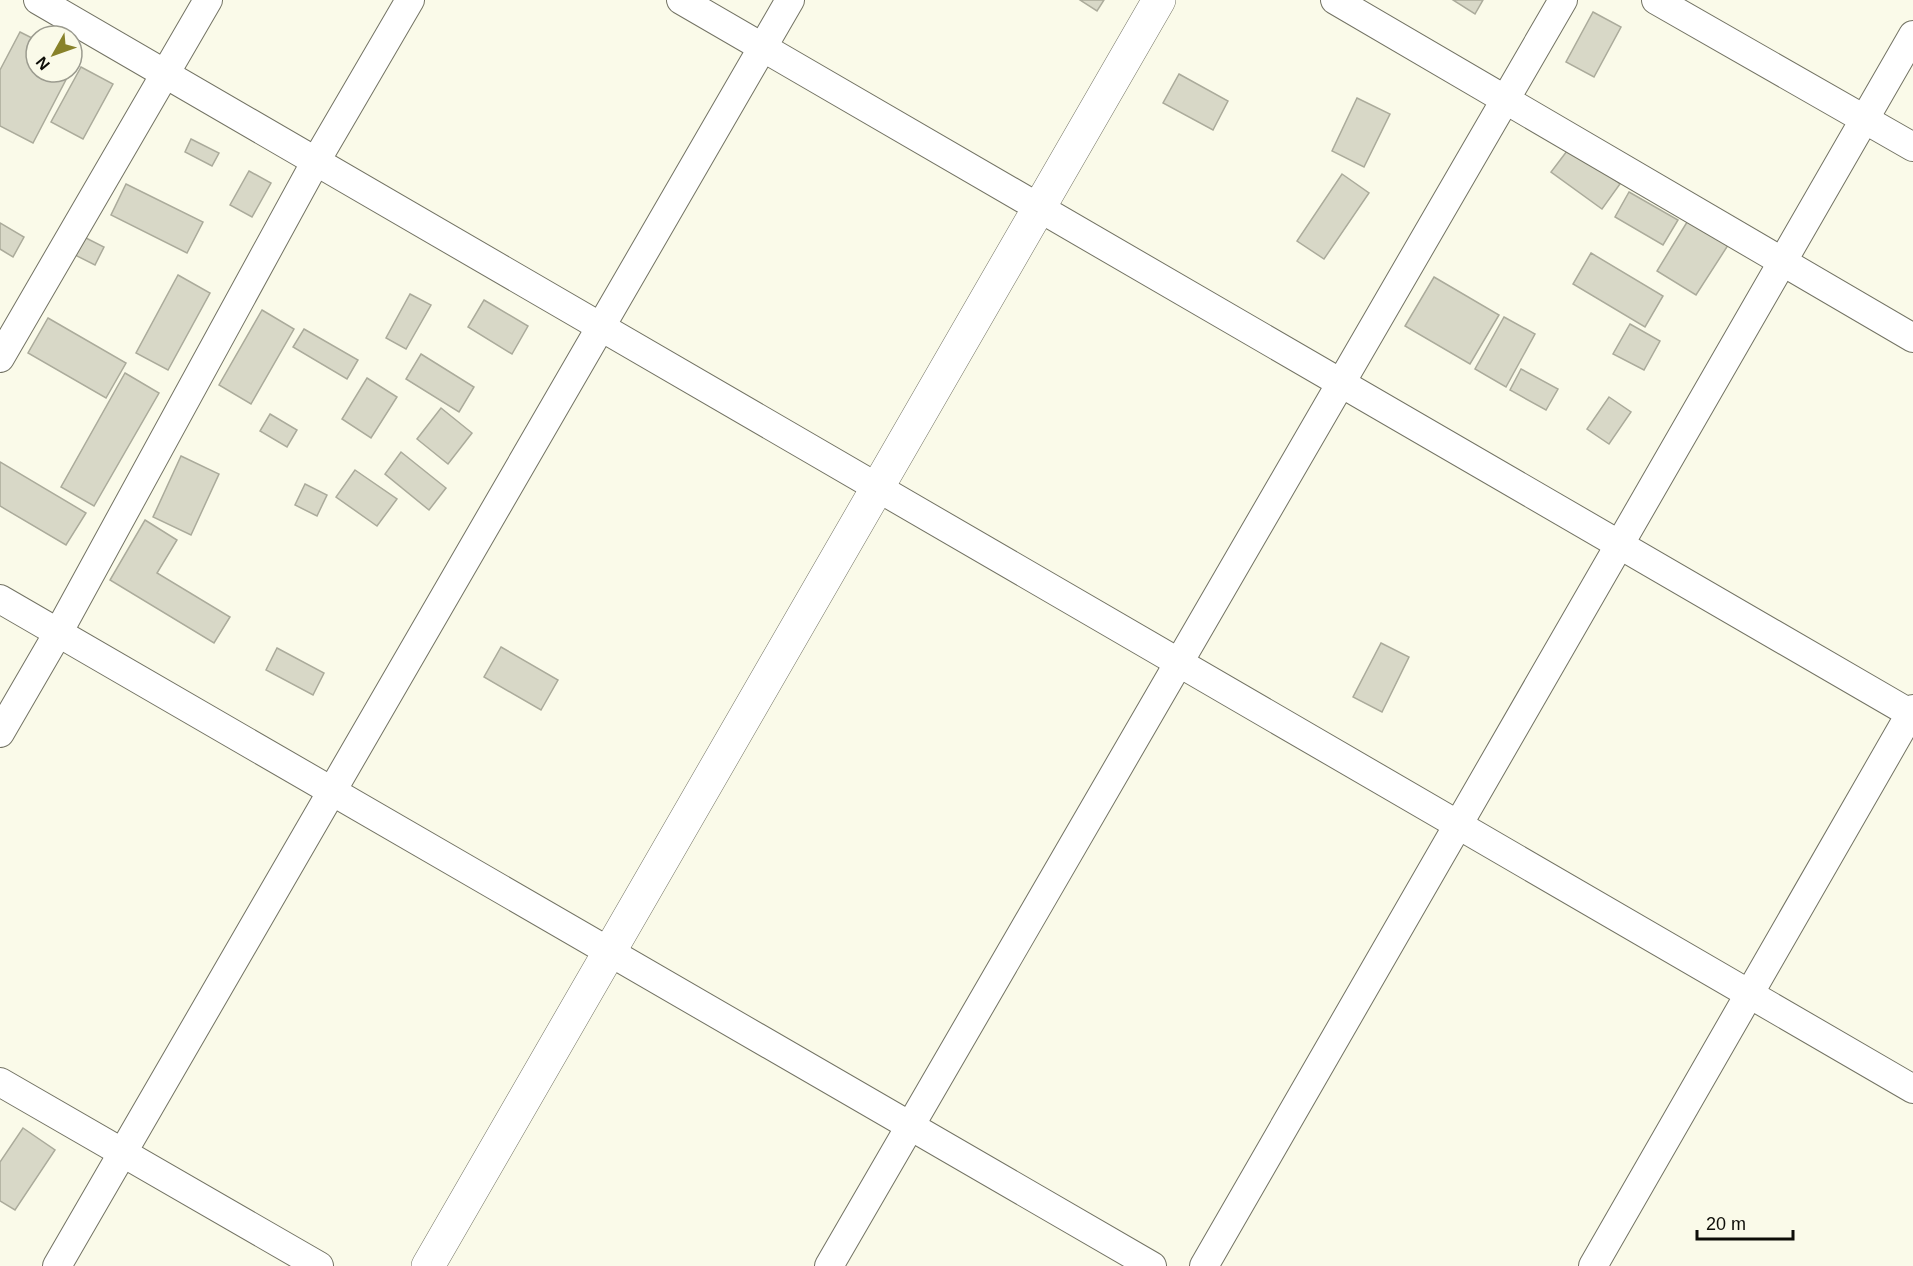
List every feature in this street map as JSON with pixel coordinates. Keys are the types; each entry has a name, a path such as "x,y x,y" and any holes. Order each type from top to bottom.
{"street":[{"path":"38,0 1913,1089"},
{"path":"0,358 208,0"},
{"path":"0,734 58,633 316,162 410,0"},
{"path":"681,0 1912,712 1593,1266"},
{"path":"57,1266 790,0"},
{"path":"428,1266 1159,0"},
{"path":"1335,0 1913,338"},
{"path":"830,1266 1563,0"},
{"path":"1656,0 1913,147"},
{"path":"1204,1266 1913,35"},
{"path":"0,599 1152,1266"},
{"path":"0,1082 319,1266"}],"building":[{"path":"1080,0 1104,0 1097,11"},
{"path":"1453,0 1483,0 1475,14"},
{"path":"1593,12 1621,27 1594,77 1566,62"},
{"path":"20,32 24,34 24,84 64,84 33,143 0,126 0,70"},
{"path":"84,69 113,84 83,139 51,122 72,84 84,84"},
{"path":"1179,74 1228,101 1213,130 1163,103"},
{"path":"1357,98 1390,114 1364,167 1332,151"},
{"path":"191,139 219,153 212,166 185,152"},
{"path":"1570,147 1620,184 1602,209 1551,172"},
{"path":"249,171 271,183 252,217 230,205"},
{"path":"1342,174 1369,193 1324,259 1297,241"},
{"path":"126,184 203,222 187,253 111,215"},
{"path":"1629,192 1678,220 1663,245 1615,217"},
{"path":"1692,214 1732,239 1696,295 1657,271"},
{"path":"0,223 24,237 13,257 0,249"},
{"path":"82,236 104,247 95,265 73,254"},
{"path":"1591,253 1663,296 1645,327 1573,284"},
{"path":"178,275 210,293 168,370 136,353"},
{"path":"1434,277 1499,315 1470,364 1405,326"},
{"path":"410,294 431,305 406,349 386,338"},
{"path":"484,300 528,326 512,354 468,327"},
{"path":"262,310 294,329 251,404 219,385"},
{"path":"1504,317 1535,334 1506,387 1475,369"},
{"path":"48,318 126,363 106,398 28,353"},
{"path":"1630,324 1660,341 1644,370 1613,354"},
{"path":"304,329 358,360 347,379 293,347"},
{"path":"421,354 474,387 459,412 406,379"},
{"path":"1521,369 1558,389 1546,410 1510,390"},
{"path":"125,373 159,393 94,506 61,487"},
{"path":"367,378 397,397 371,438 342,419"},
{"path":"1609,397 1631,412 1609,444 1587,429"},
{"path":"441,408 472,433 448,464 417,439"},
{"path":"270,414 297,430 287,447 260,431"},
{"path":"401,452 446,488 429,510 385,474"},
{"path":"181,456 219,474 191,535 153,517"},
{"path":"0,462 86,513 66,545 0,506"},
{"path":"355,470 397,499 377,526 336,497"},
{"path":"305,484 327,495 317,516 295,505"},
{"path":"145,520 177,540 157,573 230,617 214,643 110,580"},
{"path":"1381,643 1409,657 1382,712 1353,697"},
{"path":"501,647 558,680 541,710 484,677"},
{"path":"277,648 324,673 313,695 266,670"},
{"path":"23,1128 55,1150 15,1210 0,1201 0,1162"}]}
